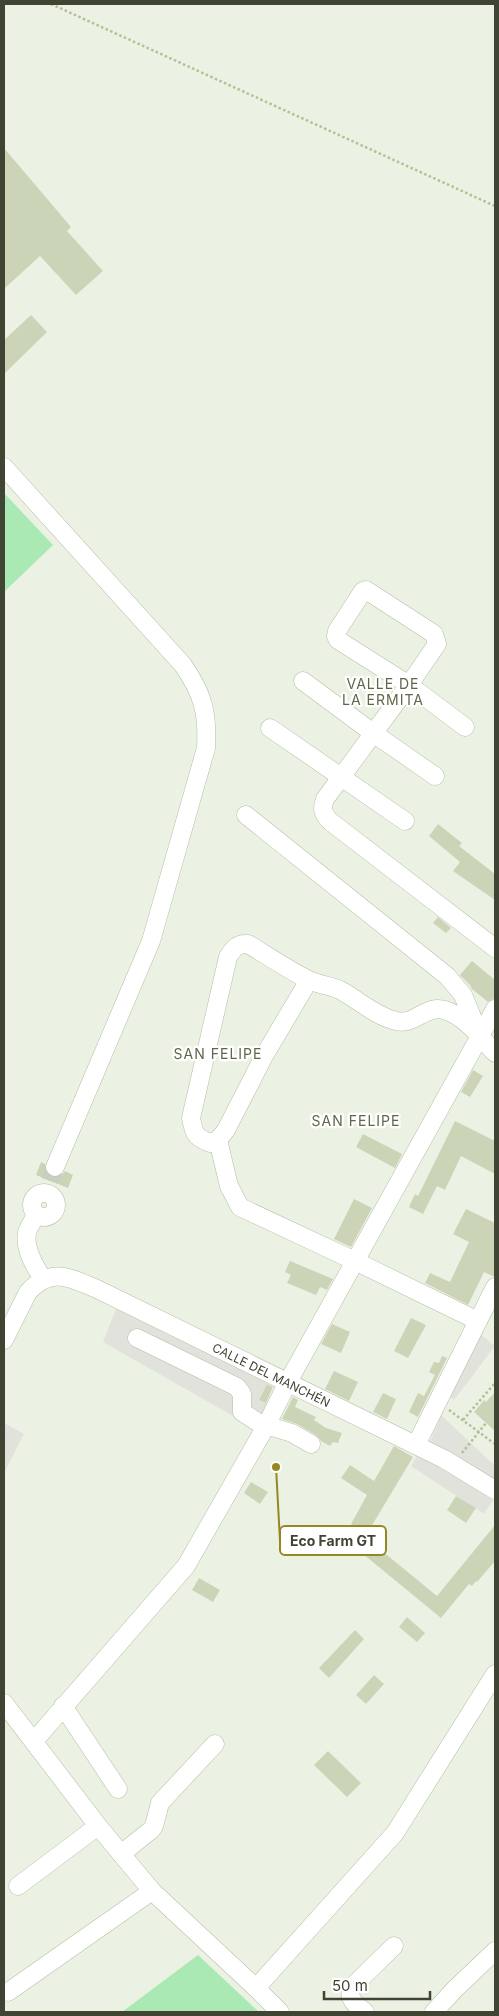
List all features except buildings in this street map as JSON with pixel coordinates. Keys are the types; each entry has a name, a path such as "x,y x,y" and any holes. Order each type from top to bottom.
{"street":[{"path":"4,466 183,665 196,683 207,726 206,748 151,941 50,1180 32,1200 31,1207 36,1215 27,1233 28,1242 32,1261 43,1279 28,1292 8,1319 4,1340"},
{"path":"464,727 409,685 338,640 336,636 337,631 363,590 366,590 434,634 437,644 409,685 325,800 322,807 324,815 495,948"},
{"path":"303,681 373,734 435,776"},
{"path":"270,728 405,821"},
{"path":"246,815 447,976 463,995 480,1036"},
{"path":"309,980 264,1056 226,1130 218,1140 210,1143 198,1138 193,1130 191,1118 228,957 234,947 242,944 248,944 309,980 337,988 394,1021 405,1022 432,1010 446,1010 458,1016 480,1036 495,1054"},
{"path":"34,1741 186,1566 266,1426 288,1382 495,1009"},
{"path":"218,1140 229,1186 240,1207 355,1260 478,1321"},
{"name":"CALLE DEL MANCHÉN","path":"43,1279 62,1275 97,1289 416,1445 453,1464 495,1490"},
{"path":"416,1445 495,1287"},
{"path":"137,1338 237,1388 242,1394 242,1412 266,1426 292,1433 311,1444"},
{"path":"256,1988 395,1833 495,1674"},
{"path":"4,1703 98,1826 152,1891 280,2012"},
{"path":"63,1706 118,1789"},
{"path":"122,1854 154,1826 160,1803 215,1744"},
{"path":"18,1886 98,1826"},
{"path":"8,1992 152,1891"},
{"path":"365,2012 352,2001 350,1996 351,1988 394,1946"},
{"path":"434,2012 495,1951"}],"path":[{"path":"51,4 495,206"},
{"path":"463,1420 495,1383"},
{"path":"437,1402 495,1444"},
{"path":"453,1464 486,1423"}],"green space":[{"path":"4,493 53,545 4,592"},
{"path":"198,1955 259,2012 122,2012"}],"shaded area":[{"path":"116,1309 268,1383 259,1399 269,1405 256,1429 103,1342"},
{"path":"479,1333 495,1346 454,1400 450,1397"},
{"path":"441,1415 495,1466 495,1481 430,1442"},
{"path":"4,1423 24,1434 4,1473"},
{"path":"419,1452 493,1500 484,1514 411,1466"}],"tunnel":[{"path":"50,1181 55,1167"}],"place":[{"name":"Eco Farm GT","path":"276,1467"}],"district":[{"name":"VALLE DE LA ERMITA","path":"383,692"},
{"name":"SAN FELIPE","path":"218,1053"},
{"name":"SAN FELIPE","path":"356,1120"}]}
